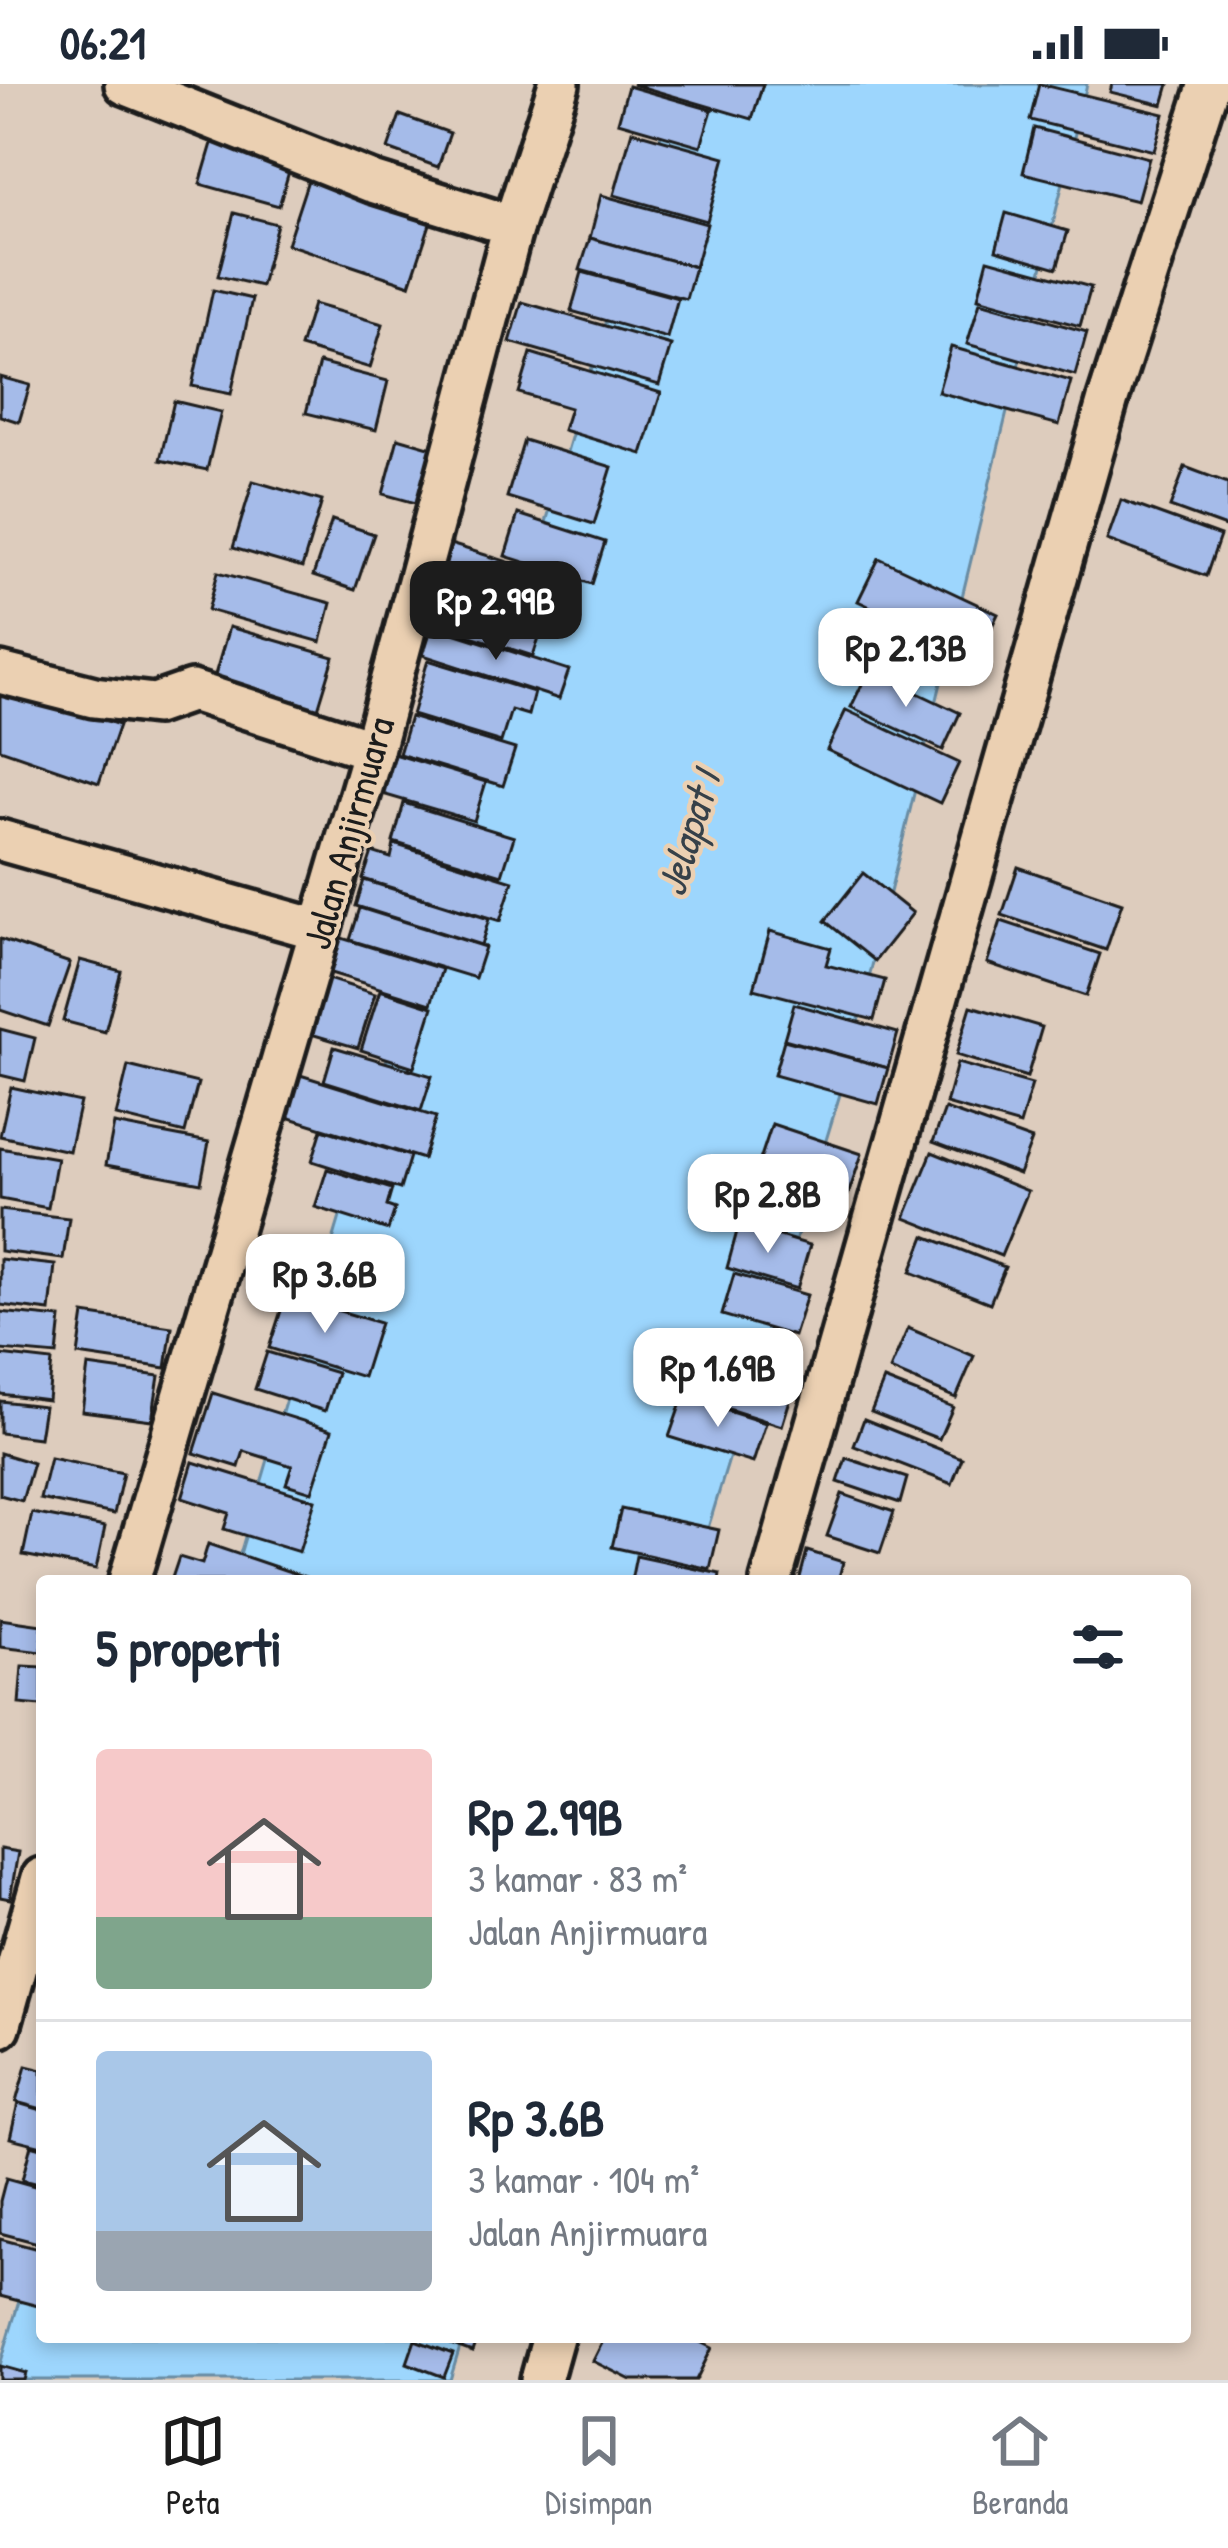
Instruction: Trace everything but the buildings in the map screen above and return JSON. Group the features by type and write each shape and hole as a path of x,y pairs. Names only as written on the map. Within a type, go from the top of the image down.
{"street":[{"path":"125,84 372,182 513,226"},
{"name":"Jalan Anjirmuara","path":"131,1575 373,750 513,226 560,84"},
{"path":"773,1575 1108,399 1209,84"},
{"path":"0,673 94,697 155,704 192,691 373,750"},
{"path":"0,840 320,930"},
{"path":"0,2027 14,1927 36,1889"},
{"path":"541,2380 551,2343"}],"water":[{"name":"Jelapat I","path":"676,84 1087,84 844,1081 694,1575 234,1575"},
{"path":"36,2244 36,2343 461,2343 450,2380 0,2380 0,2365"}]}
